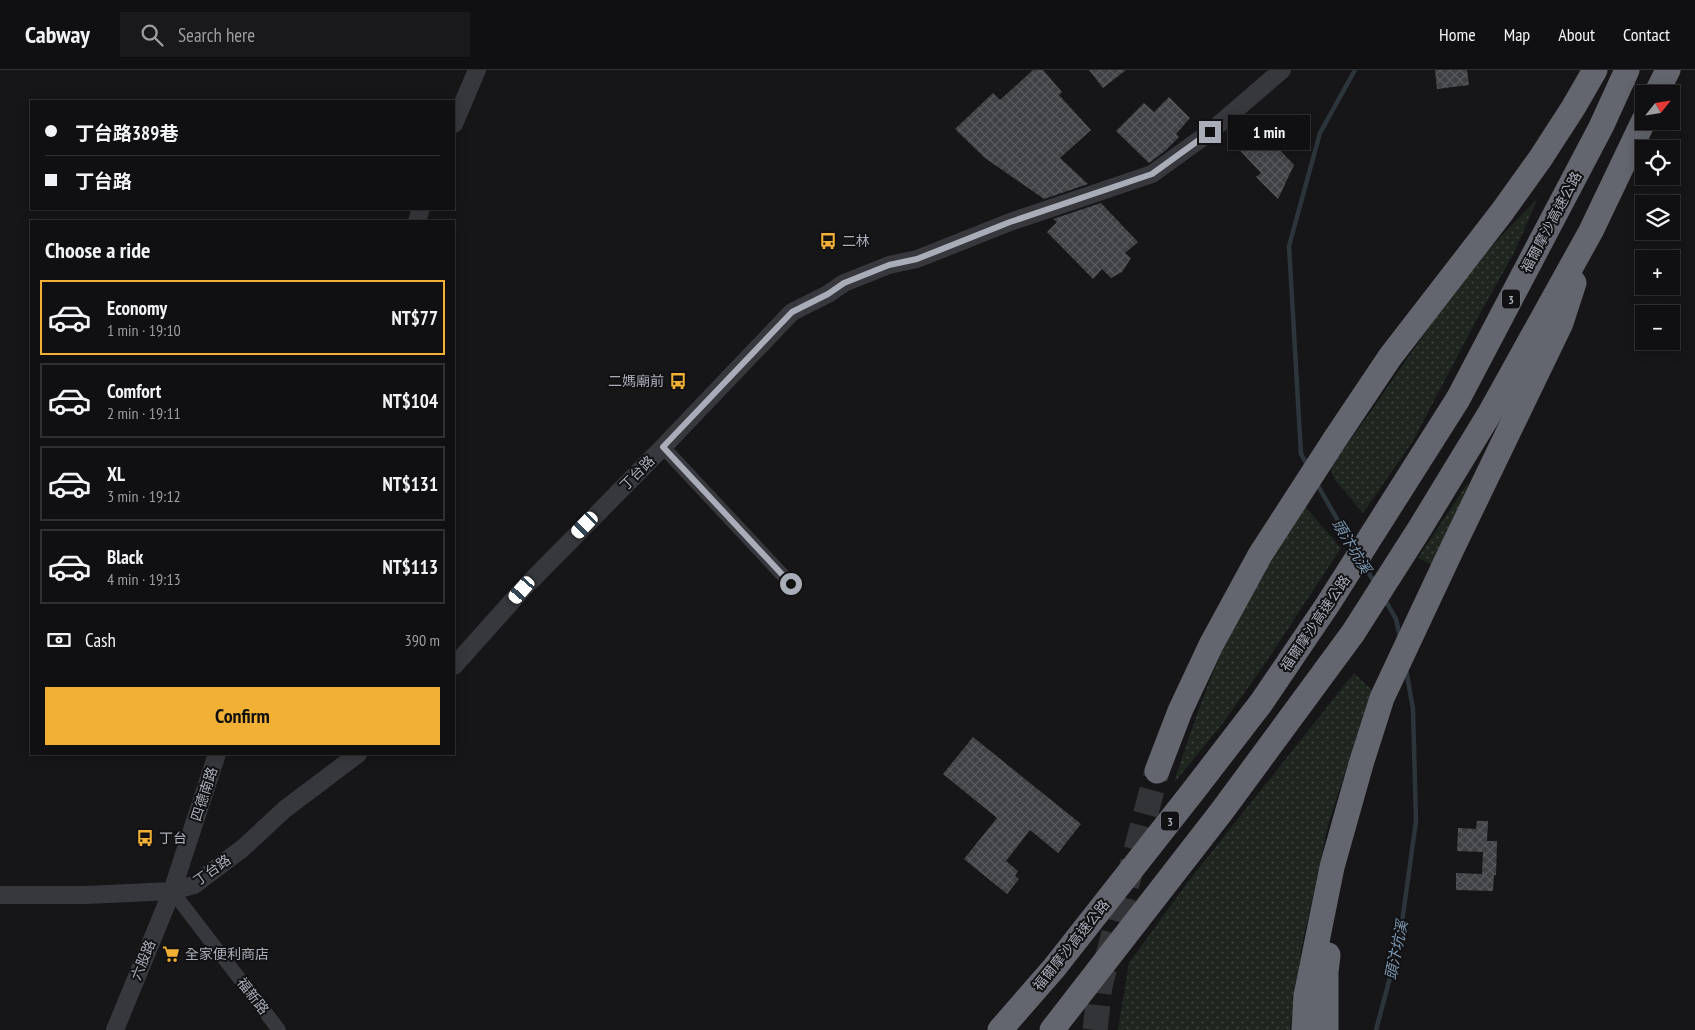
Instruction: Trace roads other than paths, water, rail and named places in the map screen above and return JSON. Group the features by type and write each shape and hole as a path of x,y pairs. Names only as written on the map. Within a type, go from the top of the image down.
{"highway":[{"path":"1157,771 1180,711 1211,645 1260,555 1390,357 1502,212 1540,159 1595,70"},
{"path":"1660,85 1668,70"},
{"name":"福爾摩沙高速公路","path":"1000,1030 1054,968 1261,703 1328,604 1458,400 1601,127 1622,81"},
{"path":"1052,1030 1222,811 1353,633 1490,414 1591,231 1639,130"},
{"path":"1304,1030 1306,996 1332,868 1361,764 1382,698 1561,323 1591,231"},
{"path":"1326,1030 1326,972 1333,900 1332,868"}],"street":[{"path":"455,122 477,70"},
{"name":"丁台路","path":"455,665 522,590 663,447 792,312 828,294 844,283 889,265 917,259 1010,222 1152,174 1210,132 1282,70"},
{"path":"663,447 791,584"},
{"name":"四德南路","path":"172,891 217,755"},
{"name":"丁台路","path":"0,895 86,895 172,891 194,885 243,848 285,809 357,755"},
{"name":"六股路","path":"115,1030 172,891"},
{"name":"福新路","path":"172,891 279,1030"}],"waterway":[{"name":"頭汴坑溪","path":"1308,466 1301,454 1289,246 1320,133 1355,70"},
{"name":"頭汴坑溪","path":"1317,484 1354,549"},
{"name":"頭汴坑溪","path":"1363,564 1375,583"},
{"name":"頭汴坑溪","path":"1384,598 1396,619 1400,637"},
{"name":"頭汴坑溪","path":"1376,1030 1399,944 1416,821 1413,709 1406,669"}],"tunnel":[{"path":"1095,1030 1100,986 1157,771"}],"place":[{"name":"二林","path":"828,241"},
{"name":"二媽廟前","path":"678,381"},
{"name":"丁台","path":"145,838"},
{"name":"全家便利商店","path":"171,954"}]}
